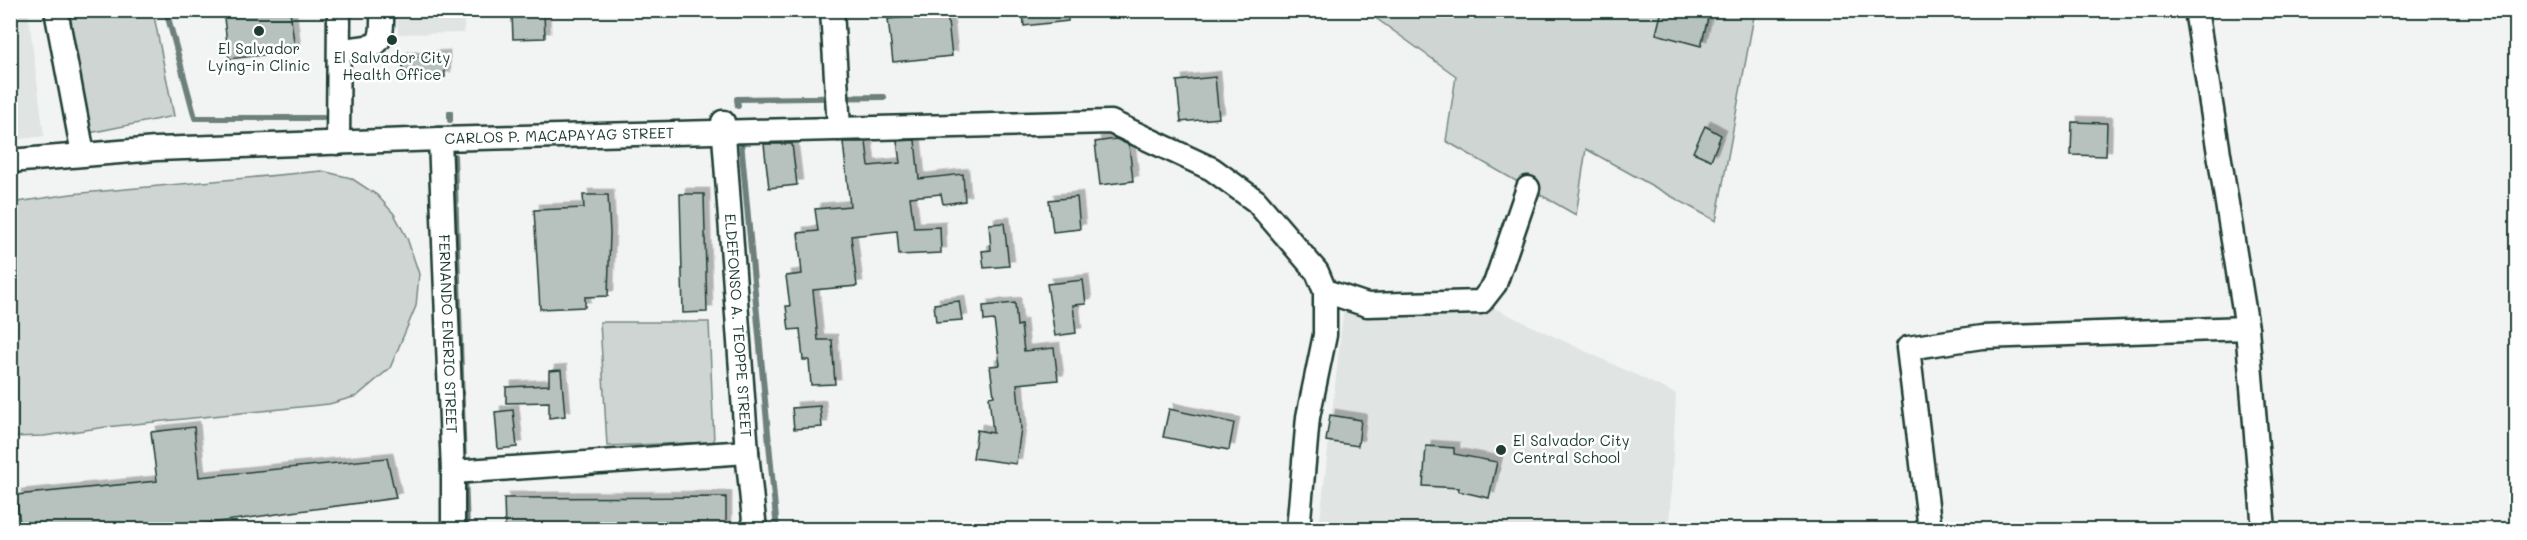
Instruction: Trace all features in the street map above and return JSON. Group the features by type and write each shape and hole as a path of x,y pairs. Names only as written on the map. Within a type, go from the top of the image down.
{"street":[{"path":"56,10 83,154"},
{"path":"338,143 339,10"},
{"path":"340,50 375,45 380,41 382,10"},
{"path":"832,10 839,129"},
{"path":"2196,10 2247,328 2264,530"},
{"name":"CARLOS P. MACAPAYAG STREET","path":"10,161 83,154 723,127 839,129 1111,122 1212,169 1256,201 1317,272 1325,291"},
{"name":"ELDEFONSO A. TEOPPE STREET","path":"723,127 747,452 756,530"},
{"name":"FERNANDO ENERIO STREET","path":"440,139 464,471 453,530"},
{"path":"1298,530 1308,417 1325,334 1325,291 1367,305 1481,302 1495,284 1528,188"},
{"path":"1930,530 1908,348 1982,337 2247,328"},
{"path":"464,471 747,452"}],"shaded area":[{"path":"10,11 28,11 44,136 11,140"},
{"path":"65,11 153,11 174,116 89,133"},
{"path":"397,11 464,11 464,33 398,34"},
{"path":"1366,11 1755,11 1716,221 1586,149 1576,215 1446,141 1456,76"},
{"path":"322,171 351,178 377,195 394,214 407,238 419,274 416,306 390,368 357,396 329,404 106,427 44,436 11,437 11,203 71,194"},
{"name":"El Salvador City Central School","path":"1481,302 1676,394 1669,529 1319,530 1344,305"},
{"path":"600,322 709,322 714,442 607,446"}],"building":[{"name":"El Salvador Lying-in Clinic","path":"223,10 290,10 295,51 229,59"},
{"path":"1023,10 1068,10 1068,21 1024,26"},
{"path":"1662,10 1695,10 1709,14 1701,46 1656,34"},
{"path":"544,13 545,38 513,39 512,14"},
{"path":"947,13 952,56 893,62 888,19"},
{"path":"444,56 445,77 404,79 402,58"},
{"path":"1215,77 1219,118 1181,122 1177,81"},
{"path":"2072,122 2107,123 2106,156 2071,155"},
{"path":"1705,126 1721,135 1711,160 1693,152"},
{"path":"1116,139 1129,145 1133,181 1100,185 1095,142"},
{"path":"915,140 919,179 963,174 965,201 943,204 941,194 910,197 914,228 940,227 941,253 899,255 897,231 851,236 857,286 813,290 818,340 832,340 835,384 811,385 809,360 803,360 800,329 789,330 786,306 790,306 786,276 802,274 798,233 818,231 815,209 850,206 843,142 866,142 869,166 900,163 897,141"},
{"path":"764,144 792,144 797,185 769,188"},
{"path":"680,194 704,194 707,312 683,313"},
{"path":"583,195 608,195 610,233 608,296 585,297 585,307 540,309 534,210 584,208"},
{"path":"1077,197 1080,229 1053,232 1049,200"},
{"path":"1004,223 1009,266 984,268 982,251 991,250 989,224"},
{"path":"1083,280 1086,304 1073,305 1076,333 1055,336 1047,284"},
{"path":"959,301 962,320 936,322 934,304"},
{"path":"1015,303 1017,326 1021,325 1024,351 1054,348 1058,380 1017,384 1021,428 1016,464 973,458 977,430 993,433 989,397 994,396 990,366 1000,365 994,320 984,321 983,306"},
{"path":"561,370 565,416 549,418 549,402 506,403 506,387 549,385 549,371"},
{"path":"820,406 822,427 794,429 792,408"},
{"path":"1169,409 1234,423 1229,450 1163,437"},
{"path":"513,410 517,447 498,449 495,412"},
{"path":"1330,415 1361,420 1358,446 1326,441"},
{"path":"194,427 199,477 387,458 396,498 158,530 21,530 16,495 157,481 151,432"},
{"path":"1426,446 1454,448 1454,454 1497,462 1489,498 1458,491 1459,488 1423,486"},
{"path":"726,497 726,530 505,530 504,498"}],"waterway":[{"path":"166,10 195,118 323,118"},
{"path":"738,106 737,99 884,97"},
{"path":"450,113 450,120"},
{"path":"741,141 777,530"},
{"path":"454,156 464,466"},
{"path":"465,476 467,530"}],"place":[{"name":"El Salvador Lying-in Clinic","path":"259,31"},
{"name":"El Salvador City Health Office","path":"392,40"},
{"name":"El Salvador City Central School","path":"1501,450"}]}
